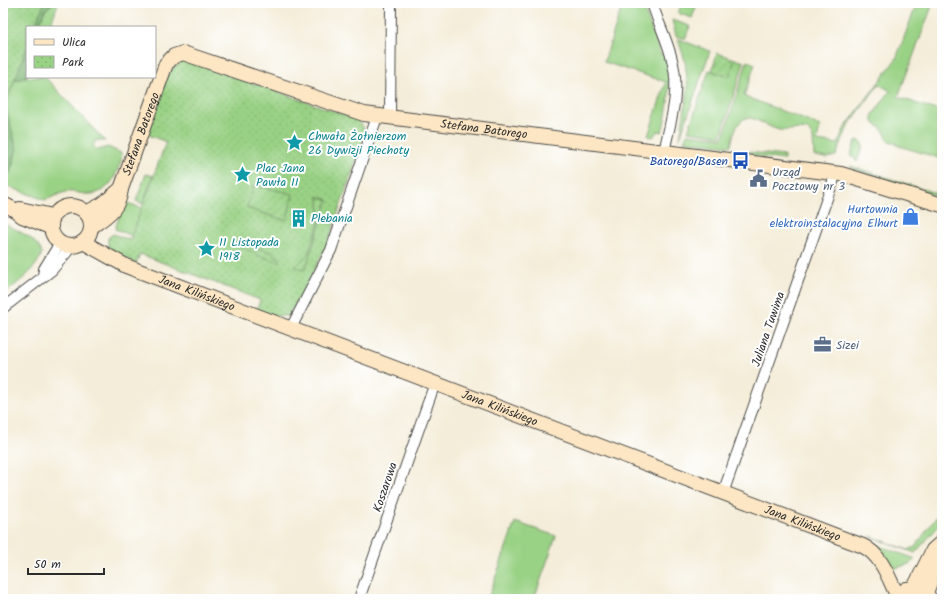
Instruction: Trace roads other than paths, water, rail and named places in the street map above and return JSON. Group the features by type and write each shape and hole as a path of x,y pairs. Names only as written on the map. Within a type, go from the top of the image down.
{"street":[{"path":"291,328 331,250 384,117 390,3"},
{"path":"652,3 672,58 676,82 674,102 664,152"},
{"name":"Stefana Batorego","path":"91,227 114,210 120,199 121,189 166,64 169,59 178,54 190,54 347,109 384,117 836,173 942,205"},
{"name":"Juliana Tuwima","path":"723,493 836,173"},
{"name":"Stefana Batorego","path":"86,213 103,204 121,189"},
{"path":"3,308 52,270 72,244 87,238 91,227 86,213 78,207 66,206 61,208 52,221 54,237 72,244"},
{"path":"9,207 26,209 52,221"},
{"name":"Jana Kilińskiego","path":"72,244 126,266 868,548 880,560 893,596"},
{"name":"Koszarowa","path":"358,599 436,384"},
{"path":"923,593 933,550 942,542"},
{"path":"923,593 942,550"},
{"path":"893,596 908,588 923,593"}],"place":[{"name":"Chwała Żołnierzom 26 Dywizji Piechoty","path":"295,143"},
{"name":"Batorego/Basen","path":"741,161"},
{"name":"Plac Jana Pawła II","path":"243,175"},
{"name":"Urząd Pocztowy nr 3","path":"759,179"},
{"name":"Hurtownia elektroinstalacyjna Elhurt","path":"911,216"},
{"name":"Plebania","path":"298,218"},
{"name":"11 Listopada 1918","path":"206,249"},
{"name":"Sizei","path":"823,345"}]}
